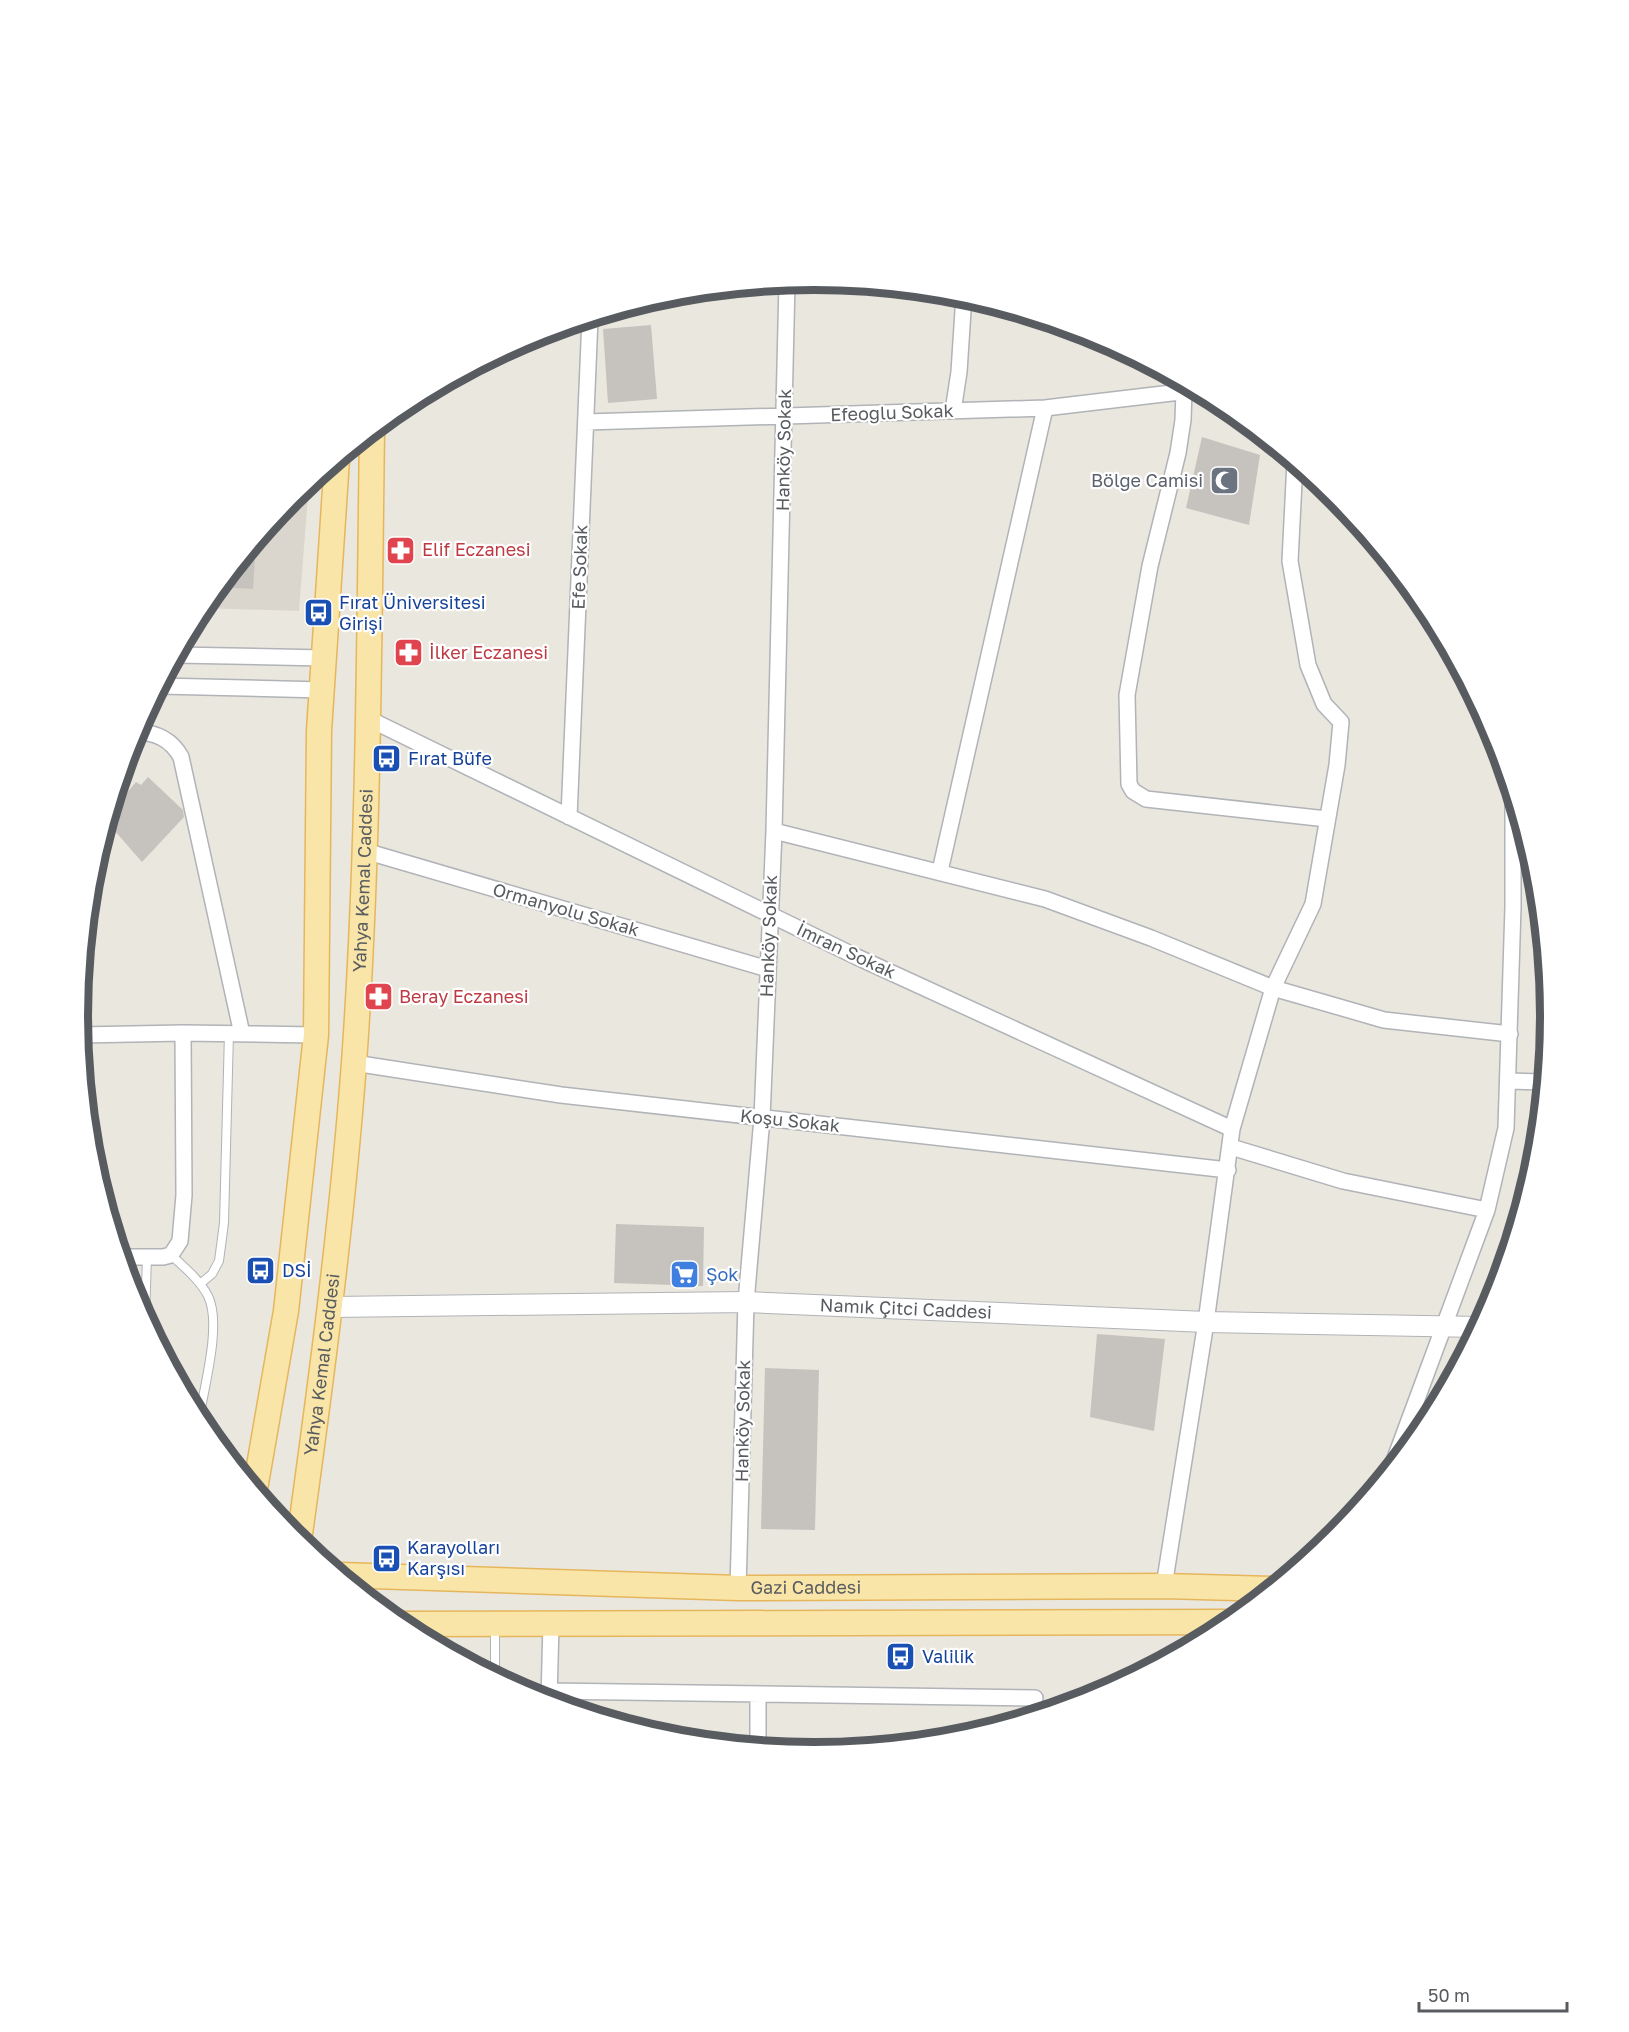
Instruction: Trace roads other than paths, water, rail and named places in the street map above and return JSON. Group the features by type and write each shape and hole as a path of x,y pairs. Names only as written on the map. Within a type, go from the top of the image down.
{"main road":[{"name":"Yahya Kemal Caddesi","path":"301,1529 332,1307 354,1063 365,851 372,441"},
{"path":"257,1480 286,1311 316,1035 320,732 337,469"},
{"name":"Gazi Caddesi","path":"352,1575 738,1588 1164,1586 1260,1589"},
{"name":"Gazi Caddesi","path":"418,1624 1215,1622"}],"street":[{"name":"Hanköy Sokak","path":"738,1588 746,1302 762,1118 774,831 787,291"},
{"path":"953,411 961,352 963,306"},
{"name":"Efe Sokak","path":"569,817 590,326"},
{"name":"Efeoğlu Sokak","path":"586,422 1045,408 1184,391"},
{"path":"1189,394 1178,453 1150,566 1127,695 1129,784 1133,791 1146,799 1328,819"},
{"path":"940,871 1045,408"},
{"path":"1164,1586 1206,1322 1232,1129 1273,988 1313,904 1328,819 1341,722 1324,705 1306,653 1290,561 1295,471"},
{"path":"185,655 324,658"},
{"path":"168,686 323,690"},
{"name":"İmran Sokak","path":"367,718 856,957 1232,1129"},
{"path":"146,733 159,735 172,744 182,757 236,1034"},
{"path":"1402,1441 1487,1210 1506,1128 1509,1081 1513,817"},
{"path":"774,831 1045,899 1151,938 1273,988 1384,1020 1510,1034"},
{"name":"Ormanyolu Sokak","path":"365,851 768,969"},
{"path":"89,1035 183,1033 316,1035"},
{"path":"130,1257 171,1255 177,1248 182,1233 183,1033"},
{"name":"Koşu Sokak","path":"354,1063 561,1095 1228,1170"},
{"path":"1509,1081 1537,1082"},
{"path":"1231,1147 1343,1181 1487,1210"},
{"name":"Namık Çitci Caddesi","path":"332,1307 746,1302 1206,1322 1471,1327"},
{"path":"1411,1420 1416,1422"},
{"path":"549,1691 550,1624"},
{"path":"561,1696 758,1694 1035,1698"},
{"path":"758,1694 758,1739"}],"lane":[{"path":"200,1284 212,1274 219,1260 224,1223 236,1034"},
{"path":"171,1255 200,1284 212,1305 215,1317 201,1404"},
{"path":"146,1298 147,1257"},
{"path":"495,1625 495,1668"}],"place":[{"name":"Bölge Camisi","path":"1224,481"},
{"name":"Elif Eczanesi","path":"401,550"},
{"name":"Fırat Üniversitesi Girişi","path":"318,613"},
{"name":"İlker Eczanesi","path":"408,653"},
{"name":"Fırat Büfe","path":"387,759"},
{"name":"Beray Eczanesi","path":"378,997"},
{"name":"DSİ","path":"261,1271"},
{"name":"Şok","path":"685,1275"},
{"name":"Karayolları Karşısı","path":"386,1558"},
{"name":"Valilik","path":"901,1657"}]}
